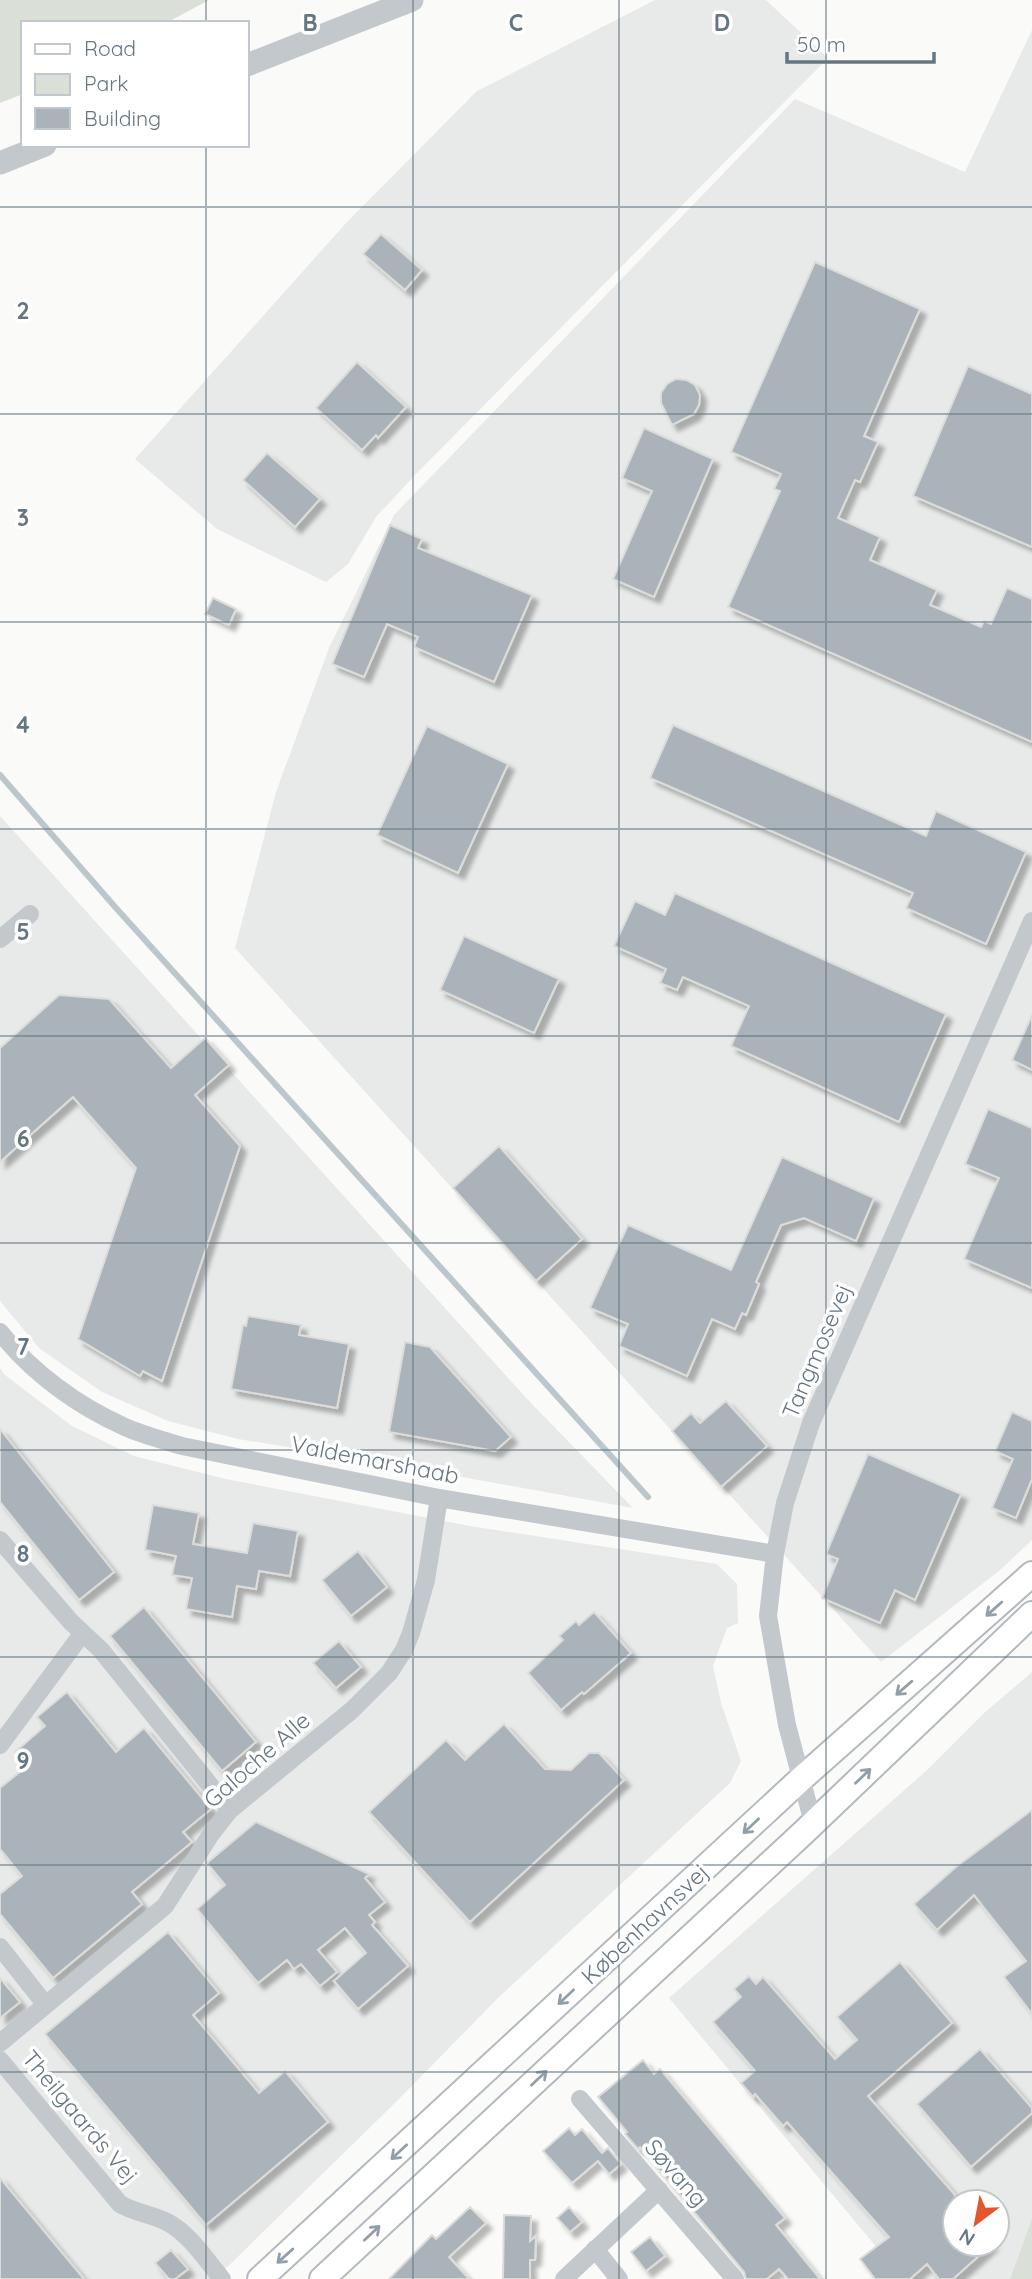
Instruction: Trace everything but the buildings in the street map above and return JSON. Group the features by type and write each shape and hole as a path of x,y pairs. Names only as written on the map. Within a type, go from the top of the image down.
{"main road":[{"name":"Københavnsvej","path":"260,2279 801,1779 1032,1574"},
{"name":"Københavnsvej","path":"322,2279 813,1823 1032,1614"}],"street":[{"path":"248,65 412,0"},
{"path":"0,163 40,147"},
{"path":"0,939 30,914"},
{"name":"Tangmosevej","path":"813,1823 787,1725 768,1616 775,1555 788,1490 811,1423 1032,921"},
{"name":"Valdemarshaab","path":"0,1332 46,1379 85,1405 125,1427 183,1446 439,1498 775,1555"},
{"name":"Galoche Alle","path":"0,2043 165,1906 211,1834 230,1810 352,1710 389,1673 411,1633 421,1596 439,1498"},
{"path":"0,1540 82,1634 101,1650 230,1810"},
{"path":"0,1745 82,1634"},
{"path":"0,1947 45,2004"},
{"name":"Theilgaards Vej","path":"0,2060 120,2204 164,2221 184,2234 222,2279"},
{"name":"Søvang","path":"580,2099 735,2279"},
{"path":"564,2279 659,2190"},
{"path":"595,2249 619,2279"}],"shaded area":[{"path":"655,0 766,0 828,58 417,473 376,517 348,564 326,582 217,529 135,459 347,222 477,91"},
{"path":"1032,30 1032,1540 999,1571 881,1662 235,948 276,792 329,648 394,515 795,99 965,172"},
{"path":"0,816 530,1402 633,1508 238,1439 168,1421 102,1392 39,1348 0,1301"},
{"path":"0,1368 5,1375 72,1426 134,1456 226,1479 470,1526 717,1564 737,1584 738,1623 727,1628 713,1666 721,1703 741,1761 730,1783 499,1997 215,2279 0,2279"},
{"path":"1032,1672 1032,2218 1010,2279 903,2279 669,1998 926,1771 983,1714"}],"green space":[{"path":"0,0 209,0 170,21 21,21 21,95 0,103"},
{"path":"1032,2218 1032,2279 1010,2279"}],"waterway":[{"path":"0,775 116,908 648,1497"}]}
